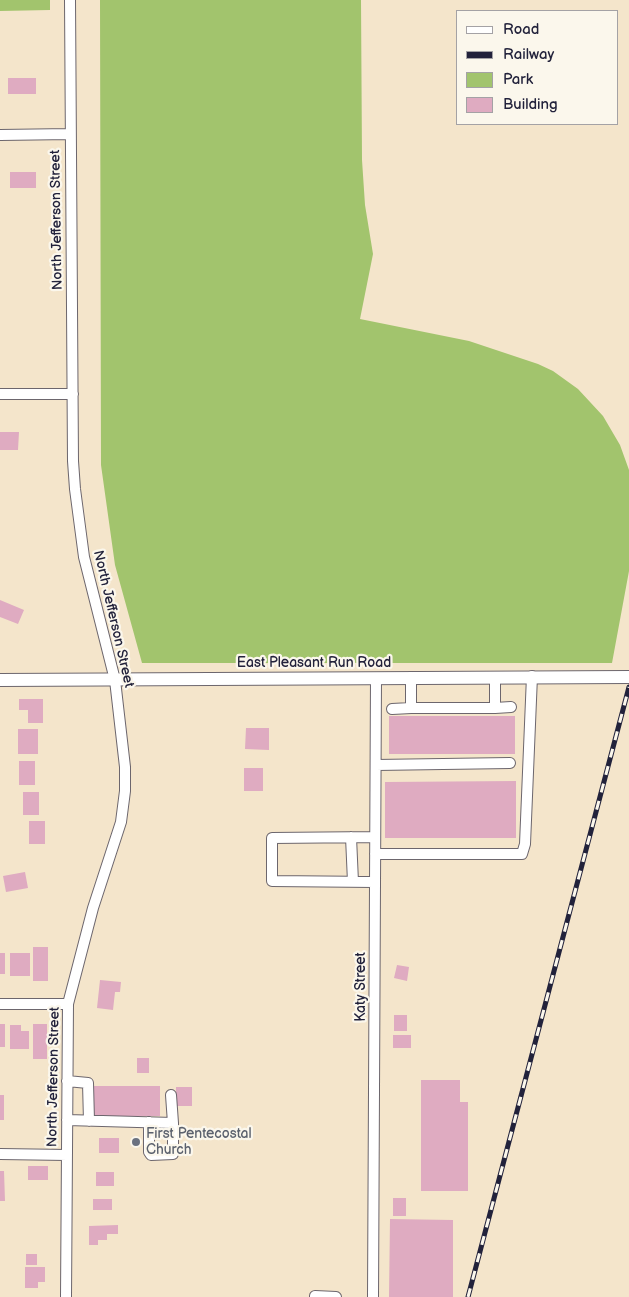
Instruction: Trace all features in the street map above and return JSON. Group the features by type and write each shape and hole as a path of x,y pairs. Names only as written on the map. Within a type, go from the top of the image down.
{"main road":[{"name":"East Pleasant Run Road","path":"0,680 629,677"}],"street":[{"name":"North Jefferson Street","path":"66,1297 68,1004 93,908 121,822 125,791 125,767 114,680 84,557 72,461 70,0"},
{"path":"0,135 70,134"},
{"path":"0,394 73,394"},
{"path":"375,854 522,854 525,844 532,676"},
{"path":"411,677 411,708"},
{"path":"495,677 495,708"},
{"name":"Katy Street","path":"373,1297 376,678"},
{"path":"392,709 511,708"},
{"path":"376,765 510,763"},
{"path":"352,837 353,882"},
{"path":"375,837 272,838 272,882 375,882"},
{"path":"0,1004 68,1004"},
{"path":"67,1081 88,1083 88,1120"},
{"path":"149,1122 149,1152 152,1155 173,1154 171,1096"},
{"path":"67,1120 173,1123"},
{"path":"0,1154 67,1155"},
{"path":"315,1296 336,1297"}],"green space":[{"path":"0,0 50,0 50,10 0,11"},
{"path":"100,0 361,0 362,160 365,205 373,254 360,319 469,341 538,364 553,371 578,389 603,416 620,445 629,470 629,571 612,663 142,663 115,565 101,465"}],"building":[{"path":"8,78 36,78 36,94 8,94"},
{"path":"10,172 36,172 36,188 10,188"},
{"path":"0,432 19,432 18,450 0,450"},
{"path":"0,600 24,610 18,624 0,617"},
{"path":"19,699 43,699 43,723 28,723 28,710 19,710"},
{"path":"389,716 515,716 515,754 389,754"},
{"path":"246,728 269,728 269,750 245,749"},
{"path":"18,729 38,729 38,754 18,754"},
{"path":"19,761 35,761 35,785 19,785"},
{"path":"244,768 263,768 263,791 244,791"},
{"path":"516,781 516,838 385,838 385,782"},
{"path":"23,792 39,792 39,815 23,815"},
{"path":"29,821 45,821 45,844 29,844"},
{"path":"25,872 28,888 6,892 3,876"},
{"path":"33,947 48,947 48,981 33,981"},
{"path":"0,953 5,953 5,974 0,974"},
{"path":"10,953 30,953 30,976 10,976"},
{"path":"397,965 409,967 407,981 394,978"},
{"path":"100,980 121,982 120,992 115,992 113,1010 97,1008"},
{"path":"394,1015 407,1015 407,1031 394,1031"},
{"path":"0,1024 5,1024 5,1047 0,1047"},
{"path":"33,1024 47,1024 47,1059 33,1059"},
{"path":"10,1025 21,1025 21,1031 29,1031 29,1049 10,1049"},
{"path":"393,1035 411,1035 411,1048 393,1048"},
{"path":"137,1058 149,1058 149,1073 137,1073"},
{"path":"421,1080 460,1080 460,1102 468,1102 468,1191 421,1191"},
{"path":"93,1086 160,1086 160,1116 93,1116"},
{"path":"176,1087 192,1087 192,1106 176,1106"},
{"path":"0,1095 4,1095 4,1120 0,1120"},
{"path":"99,1138 119,1138 119,1153 99,1153"},
{"path":"28,1166 48,1166 48,1180 28,1180"},
{"path":"0,1171 4,1171 5,1201 0,1201"},
{"path":"96,1172 114,1172 114,1186 96,1186"},
{"path":"393,1198 406,1198 406,1216 393,1216"},
{"path":"93,1199 112,1199 112,1210 93,1210"},
{"path":"390,1219 453,1220 453,1297 389,1297"},
{"path":"118,1225 118,1234 107,1234 107,1240 98,1240 98,1245 89,1245 89,1226"},
{"path":"26,1254 37,1254 37,1265 26,1265"},
{"path":"25,1267 45,1267 45,1282 38,1282 38,1288 25,1288"}],"railway":[{"path":"468,1297 629,687"}],"place":[{"name":"First Pentecostal Church","path":"136,1142"}]}
